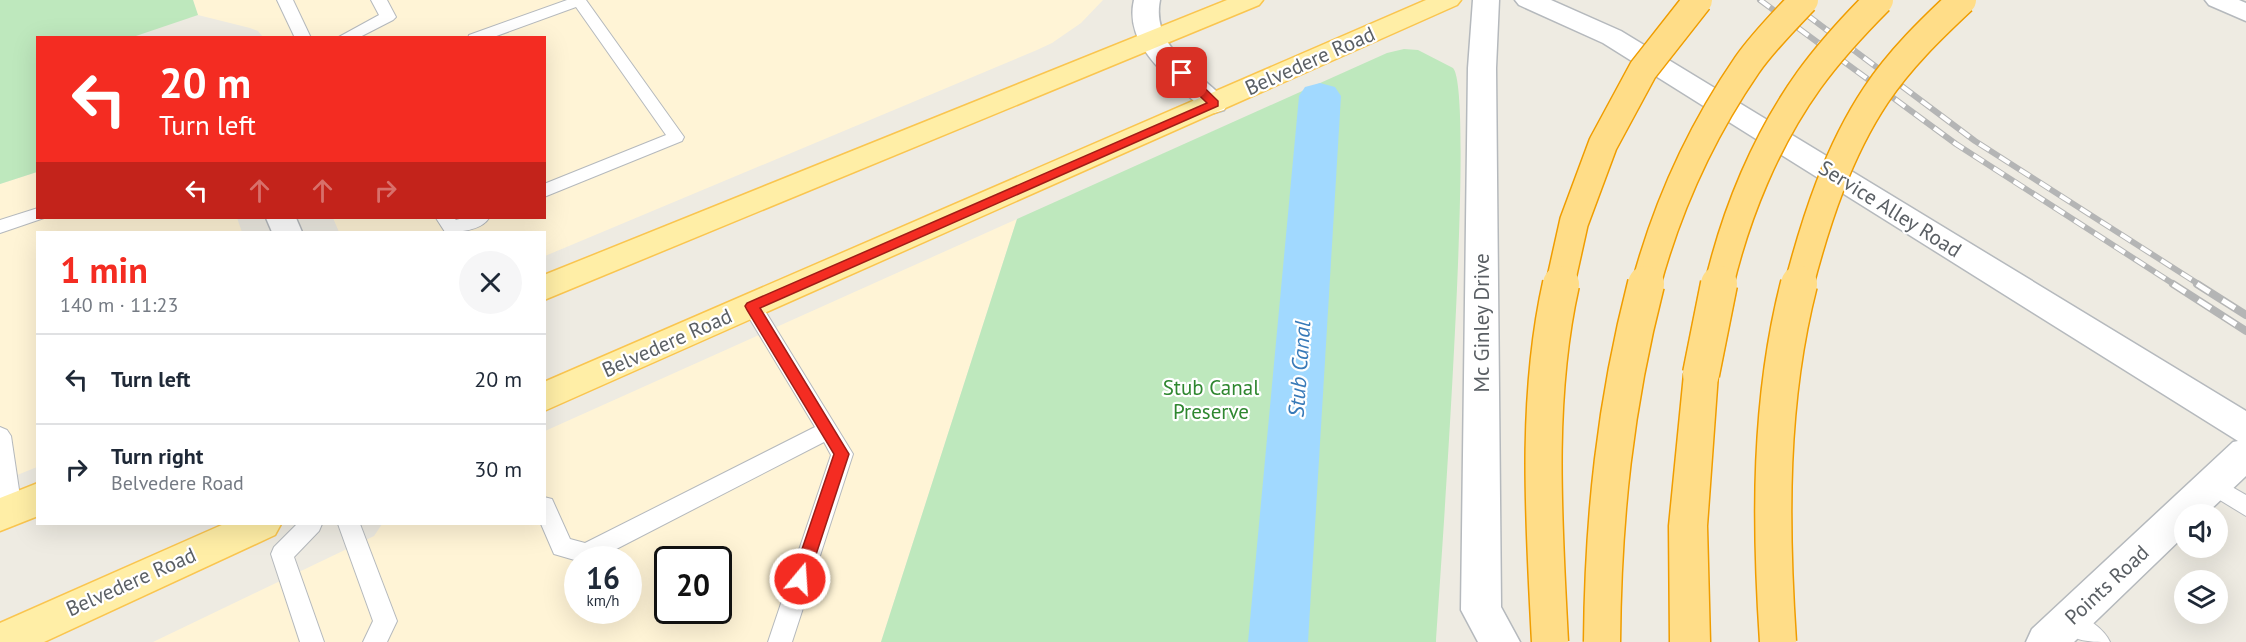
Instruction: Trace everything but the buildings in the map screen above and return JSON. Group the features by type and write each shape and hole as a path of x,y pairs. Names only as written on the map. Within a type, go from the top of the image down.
{"highway":[{"path":"1550,642 1544,532 1546,411 1554,313 1568,239 1588,173 1616,114 1643,67 1674,26 1698,0"},
{"path":"1602,642 1609,496 1620,396 1658,242 1684,176 1715,116 1747,65 1804,0"},
{"path":"1690,642 1688,526 1693,444 1710,315 1725,255 1740,208 1761,160 1785,117 1828,55 1879,0"},
{"path":"1778,642 1772,568 1771,464 1779,370 1793,300 1809,242 1838,165 1867,109 1900,64 1962,0"}],"main road":[{"path":"546,287 1250,0"},
{"name":"Belvedere Road","path":"546,396 1448,0"},
{"name":"Belvedere Road","path":"1,642 260,525"}],"street":[{"path":"1147,0 1144,22 1152,40 1214,104"},
{"name":"Mc Ginley Drive","path":"1486,0 1482,68 1481,610 1500,642"},
{"name":"Service Alley Road","path":"1528,0 1575,19 1612,38 2246,429"},
{"path":"2218,0 2246,13"},
{"name":"Points Road","path":"2071,635 2246,453"}],"lane":[{"path":"285,0 302,36"},
{"path":"348,36 388,17 379,0"},
{"path":"481,36 579,1 676,137 546,190"},
{"path":"0,227 36,215"},
{"path":"446,219 452,229 477,219"},
{"path":"752,306 842,454 780,642"},
{"path":"546,511 562,547 586,553 827,431"},
{"path":"0,436 16,508"},
{"path":"2213,485 2246,507"},
{"path":"310,525 282,554 312,642"},
{"path":"349,525 385,621 375,642"}],"shaded area":[{"path":"193,0 1103,0 1081,23 1052,43 1037,50 546,256 546,231 339,231 333,219 546,219 546,36 262,36 258,31 250,28 198,15"},
{"path":"36,172 36,219 237,219 242,231 36,231 36,467 0,482 0,184"},
{"path":"1017,219 881,642 153,642 374,536 381,525 546,525 546,431"}],"green space":[{"path":"0,0 193,0 198,15 136,36 36,36 36,172 0,184"},
{"name":"Stub Canal Preserve","path":"1404,49 1418,50 1453,68 1459,97 1461,158 1455,339 1436,642 881,642 1017,219 1387,53"}],"waterway":[{"name":"Stub Canal","path":"1278,642 1320,96"}],"railway":[{"path":"1760,0 1956,144 2175,285"},
{"path":"1787,0 1975,141 2200,285"},
{"path":"2173,284 2246,331"},
{"path":"2197,284 2246,315"}],"route":[{"path":"800,579 842,454 752,306 1214,104 1182,73"}]}
